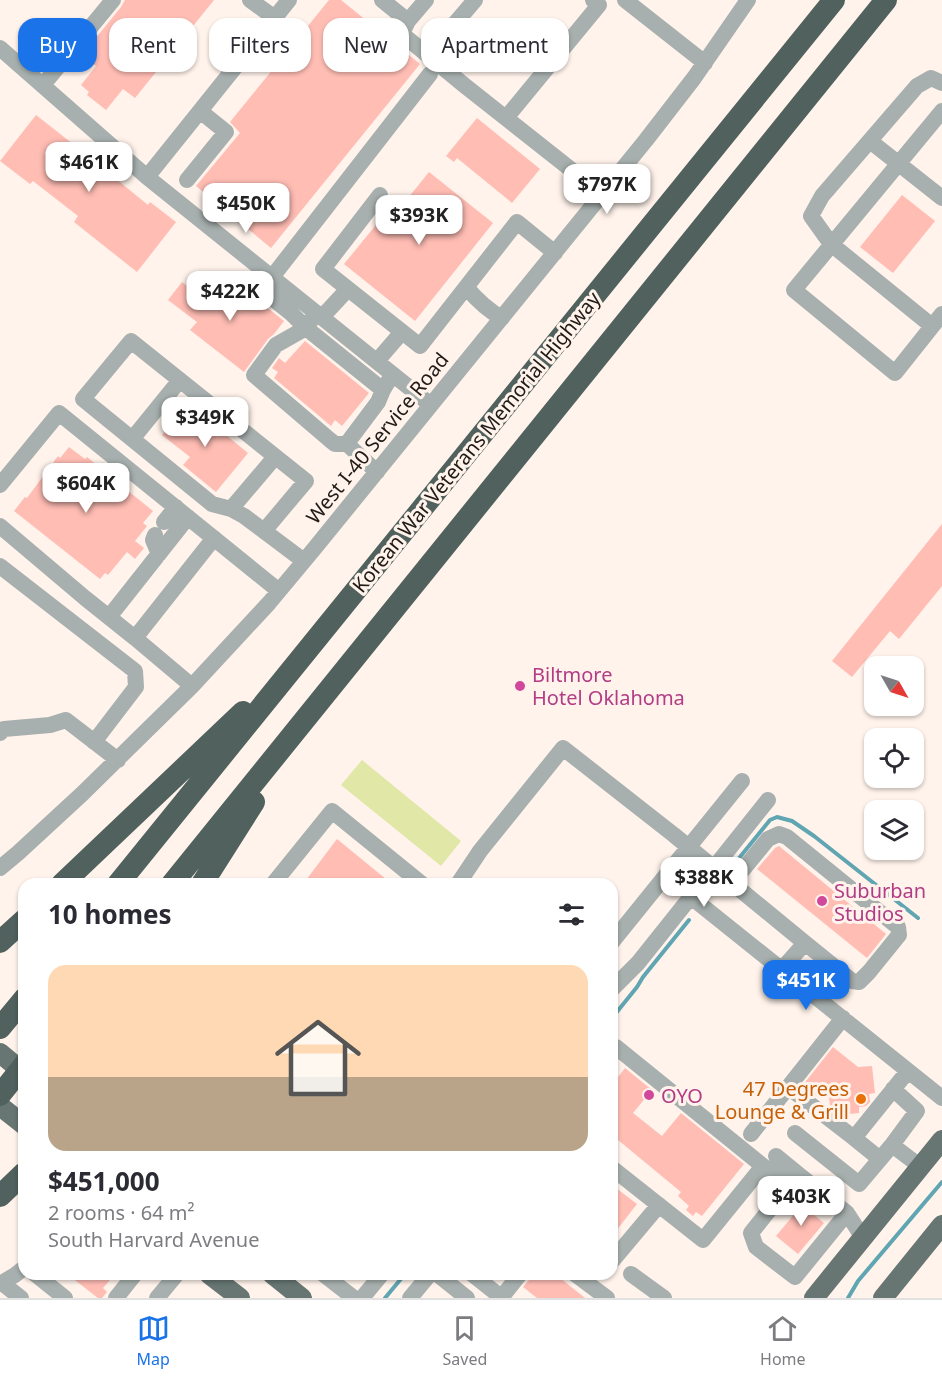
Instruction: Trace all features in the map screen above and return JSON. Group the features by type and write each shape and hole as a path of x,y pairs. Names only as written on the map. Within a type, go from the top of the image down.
{"highway":[{"name":"Korean War Veterans Memorial Highway","path":"123,878 834,0"},
{"name":"Korean War Veterans Memorial Highway","path":"177,878 886,0"},
{"path":"68,878 207,744 300,661"},
{"path":"206,878 318,703"},
{"path":"0,942 18,926"},
{"path":"0,1095 18,1072"},
{"path":"0,1196 18,1179"}],"main road":[{"path":"0,1053 18,1068"},
{"path":"0,1106 18,1120"},
{"path":"814,1298 942,1140"},
{"path":"883,1298 941,1227"},
{"path":"216,1280 236,1297"},
{"path":"280,1280 302,1298"}],"street":[{"path":"43,85 113,0"},
{"path":"250,0 275,18 289,0"},
{"path":"382,0 404,18"},
{"path":"409,20 426,0"},
{"path":"460,18 475,0"},
{"path":"506,118 599,5 593,0"},
{"path":"625,0 705,63"},
{"name":"West I-40 Service Road","path":"0,868 118,760 192,686 279,591 431,405 496,315 555,253 646,140 705,63 748,0"},
{"path":"409,40 421,49"},
{"path":"0,48 147,177 431,405"},
{"path":"147,177 231,72"},
{"path":"449,72 602,194"},
{"path":"383,390 262,290 430,74"},
{"path":"942,83 931,78 917,86 822,196 811,216 831,244 937,320 895,373 794,290 831,244 898,162 942,111"},
{"path":"187,180 226,132 200,111"},
{"path":"870,141 942,198"},
{"path":"380,195 323,269 420,346 517,222 555,253"},
{"path":"466,287 477,301 496,315"},
{"path":"348,289 306,328 276,345 254,375 335,444 348,444 377,472"},
{"path":"377,362 402,332"},
{"path":"264,531 306,481 130,341 83,399 212,504 231,509 244,516 264,531 304,561"},
{"path":"348,444 378,402 393,374"},
{"path":"133,438 180,380"},
{"path":"0,485 59,412 279,591"},
{"path":"231,509 275,457"},
{"path":"159,554 153,540 159,528 182,512"},
{"path":"109,617 159,554 182,512"},
{"path":"0,526 192,686"},
{"path":"135,638 214,538"},
{"path":"0,566 135,671 136,687 94,742"},
{"path":"0,733 4,729 50,725 66,720 118,760"},
{"path":"468,878 480,851 563,748 714,868"},
{"path":"618,935 742,781"},
{"path":"618,983 638,963 768,800"},
{"path":"278,878 332,811 415,878"},
{"path":"779,834 787,837 898,927 898,935 859,982 852,981 805,943 738,888 737,880 741,872 768,839 779,834"},
{"path":"691,897 942,1098"},
{"path":"782,969 805,943"},
{"path":"751,1134 843,1018"},
{"path":"618,1048 794,1180 847,1213 863,1238"},
{"path":"855,1138 908,1071"},
{"path":"788,1087 880,1159"},
{"path":"795,1133 859,1184 917,1111 893,1089"},
{"path":"892,1145 921,1167"},
{"path":"618,1173 703,1240 770,1161"},
{"path":"794,1180 751,1233 756,1247 795,1277 847,1213"},
{"path":"618,1255 658,1205"},
{"path":"8,1291 18,1273"},
{"path":"631,1274 664,1298"},
{"path":"42,1280 65,1298"},
{"path":"116,1298 130,1280"},
{"path":"157,1298 172,1280"},
{"path":"337,1280 354,1298"},
{"path":"362,1298 375,1280"},
{"path":"410,1298 425,1280"},
{"path":"444,1280 467,1298"},
{"path":"479,1280 501,1298 515,1280"},
{"path":"583,1280 607,1298"}],"green space":[{"path":"362,760 461,841 441,866 341,785"}],"building":[{"path":"125,0 214,0 197,21 197,18 112,18"},
{"path":"329,0 341,0 363,18 323,18 323,72 409,72 409,55 420,64 271,248 196,186 240,133 230,122 271,72 311,72 311,22"},
{"path":"109,22 109,72 156,72 135,98 123,89 106,110 87,95 89,92 81,85 91,72 97,72 97,37"},
{"path":"36,115 79,147 148,205 150,202 176,222 137,272 74,222 78,216 33,181 30,184 0,161"},
{"path":"477,118 540,169 512,203 457,158 454,162 446,156"},
{"path":"429,172 493,223 415,321 344,264 398,198 404,203"},
{"path":"902,195 935,221 893,273 860,247"},
{"path":"242,278 253,286 252,293 255,298 284,321 244,372 190,330 197,322 168,300 182,282 217,310"},
{"path":"305,341 369,393 342,426 335,420 331,426 274,378 278,372 272,368 279,358 285,363"},
{"path":"188,404 248,453 216,492 183,465 190,457 162,435"},
{"path":"69,447 85,459 87,457 107,473 105,475 126,493 127,490 153,511 143,523 147,526 135,541 144,548 135,559 127,552 108,575 105,573 100,579 14,511 25,497 27,498 58,456 60,458"},
{"path":"942,524 942,586 899,639 890,631 869,656 864,656 864,662 852,677 832,661"},
{"path":"337,839 385,878 333,878 308,878"},
{"name":"Suburban Studios","path":"779,846 886,934 867,958 757,869"},
{"path":"833,1047 858,1067 872,1066 875,1093 869,1094 870,1102 866,1106 859,1107 859,1113 841,1115 830,1106 828,1086 818,1097 803,1085"},
{"path":"625,1068 652,1090 633,1113 662,1136 681,1113 744,1164 702,1216 696,1212 693,1216 686,1210 689,1206 678,1196 681,1192 618,1140 618,1077"},
{"path":"618,1190 637,1204 618,1228"},
{"path":"807,1199 818,1208 813,1214 824,1223 798,1254 776,1236"},
{"path":"75,1280 110,1280 103,1288 107,1292 102,1298 98,1298"},
{"path":"529,1280 562,1280 585,1298 537,1298 523,1287"}],"waterway":[{"path":"714,889 770,820 777,817 792,821 814,836 918,918"},
{"path":"618,1011 689,920"},
{"path":"848,1298 858,1281 942,1182"},
{"path":"385,1298 400,1280"}],"place":[{"name":"Biltmore Hotel Oklahoma","path":"520,686"},
{"name":"Suburban Studios","path":"822,901"},
{"name":"OYO","path":"649,1095"},
{"name":"47 Degrees Lounge & Grill","path":"861,1099"}]}
